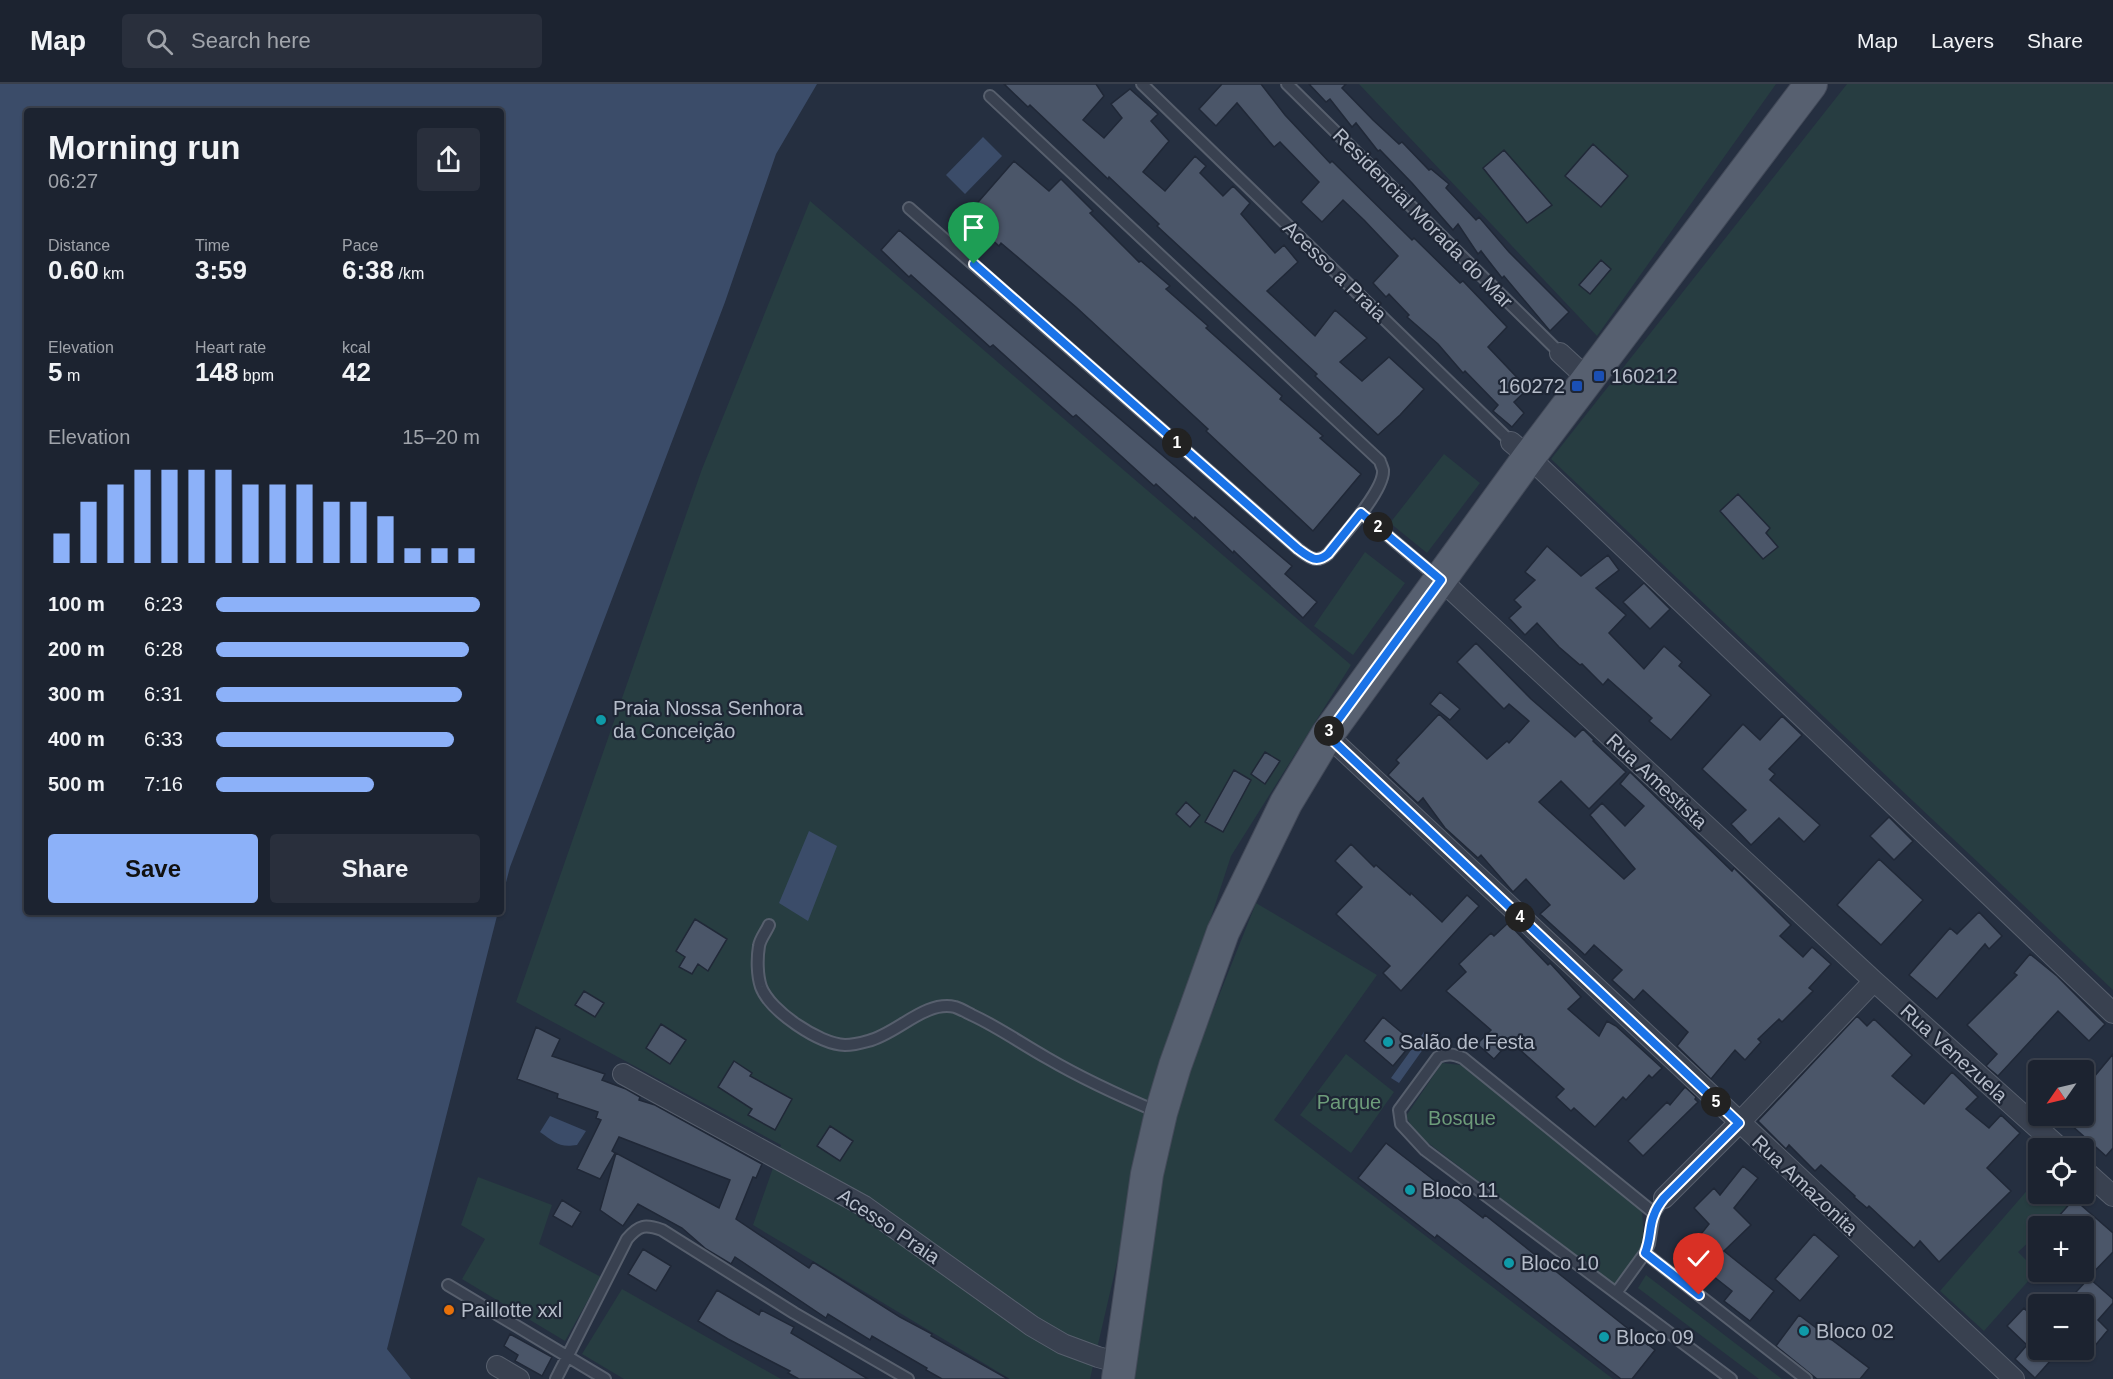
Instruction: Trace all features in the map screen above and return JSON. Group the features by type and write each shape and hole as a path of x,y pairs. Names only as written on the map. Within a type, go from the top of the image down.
{"main road":[{"path":"1119,1371 1147,1174 1161,1113 1175,1066 1223,932 1286,803 1327,735 1441,580 1520,449 1587,378 1811,84"}],"street":[{"path":"1560,353 1587,378"},
{"path":"1520,449 2113,1013"},
{"name":"Rua Amestista","path":"1441,580 1874,981"},
{"path":"1327,735 1739,1123 1659,1205"},
{"name":"Rua Amazonita","path":"1874,981 1739,1123 2014,1379"},
{"name":"Rua Venezuela","path":"1874,981 2049,1138"},
{"name":"Acesso Praia","path":"623,1074 864,1206 1032,1326 1063,1344 1098,1358 1119,1371"},
{"path":"2094,1179 2113,1196"},
{"path":"497,1366 519,1379"}],"lane":[{"name":"Acesso a Praia","path":"1142,84 1520,449"},
{"name":"Residencial Morada do Mar","path":"1287,84 1560,353"},
{"path":"909,208 1309,557 1316,560 1328,554 1361,513 1382,477 1383,470 1380,461 990,96"},
{"path":"1361,513 1441,580"},
{"path":"769,925 759,944 762,988 775,1006 798,1026 825,1041 845,1045 869,1041 897,1029 937,1006 955,1007 989,1023 1103,1089 1161,1113"},
{"path":"1616,1293 1645,1253 1659,1205 1463,1059 1446,1053 1438,1057 1431,1063 1399,1110 1401,1124 1425,1150 1616,1293 1731,1379"},
{"path":"556,1379 627,1239 634,1230 649,1226 662,1230 794,1313 908,1379"},
{"path":"1645,1253 1806,1379"},
{"path":"448,1285 605,1379"}],"green space":[{"path":"1359,84 1776,84 1597,336"},
{"path":"1847,84 2113,84 2113,990 1551,459"},
{"path":"810,201 1351,665 1231,856 1162,1068 1090,1379 1010,1379 753,1225 781,1145 516,1002 702,469"},
{"path":"1444,454 1480,483 1427,553 1390,523"},
{"path":"1365,552 1405,583 1353,655 1314,626"},
{"path":"1256,903 1377,975 1274,1120 1613,1379 1131,1379 1154,1143 1208,1023"},
{"name":"Parque","path":"1346,1054 1394,1092 1351,1153 1300,1115"},
{"name":"Bosque","path":"1442,1063 1461,1065 1642,1210 1644,1243 1615,1285 1415,1133 1406,1116"},
{"path":"478,1177 552,1205 539,1244 601,1277 565,1341 462,1279 485,1239 461,1225"},
{"path":"2028,1190 2028,1204 2070,1204 2059,1216 2028,1216 2028,1243 2018,1252 2028,1262 2028,1281 1984,1331 1940,1291"},
{"path":"1646,1275 1782,1379 1759,1379 1638,1288"},
{"path":"622,1289 781,1379 624,1379 582,1354"}],"water":[{"path":"0,84 817,84 776,154 725,302 510,867 504,890 504,108 24,108 24,915 497,915 387,1349 411,1379 0,1379"},
{"path":"983,137 1002,156 965,194 946,175"},
{"path":"809,831 837,846 808,921 779,903"},
{"path":"1424,1032 1431,1038 1399,1083 1391,1078"},
{"path":"550,1116 586,1131 577,1145 561,1145 540,1132"}],"building":[{"path":"1004,84 1096,84 1104,96 1083,120 1104,138 1122,118 1111,104 1130,89 1158,114 1151,121 1169,141 1143,172 1165,191 1195,156 1206,166 1200,173 1223,196 1233,186 1250,203 1241,214 1275,253 1284,245 1298,262 1267,291 1315,336 1335,310 1367,338 1340,362 1362,381 1389,357 1424,389 1378,435 1315,376 1317,374 1157,226 1159,224 1109,177 1108,179 1030,105 1028,107"},
{"path":"1222,84 1261,84 1285,115 1330,163 1332,161 1412,240 1414,238 1460,283 1463,281 1507,327 1488,347 1528,389 1514,402 1524,413 1512,427 1493,411 1498,405 1465,371 1463,373 1438,344 1407,317 1409,315 1389,294 1386,297 1373,283 1398,256 1364,220 1343,200 1322,222 1301,202 1319,182 1280,142 1274,147 1237,103 1216,126 1199,109"},
{"path":"1309,84 1346,84 1342,88 1373,120 1399,144 1402,142 1429,170 1431,169 1449,184 1446,188 1476,220 1479,217 1509,252 1569,312 1550,331 1481,251 1478,254 1458,224 1453,230 1412,183 1380,150 1378,151 1356,123 1352,127 1330,99 1326,102"},
{"path":"1593,144 1628,176 1601,207 1565,176"},
{"path":"1504,150 1552,205 1527,223 1483,168"},
{"path":"1014,161 1049,191 1061,179 1093,211 1090,213 1139,262 1141,261 1170,286 1166,289 1282,396 1280,399 1323,436 1320,438 1361,474 1313,531 1206,431 1208,429 1076,307 1001,243 999,246 966,216"},
{"path":"899,230 1292,566 1285,574 1317,602 1303,618 1234,551 1233,553 1195,517 1194,519 1156,484 1154,486 1076,415 1073,417 993,345 990,347 911,275 909,277 881,250"},
{"path":"1601,260 1611,269 1590,294 1579,285"},
{"path":"1738,494 1770,528 1766,533 1778,547 1763,559 1720,511"},
{"path":"1547,546 1581,576 1608,555 1619,570 1596,588 1626,615 1609,633 1644,669 1664,646 1682,662 1679,666 1711,695 1671,740 1649,721 1652,718 1608,679 1603,685 1582,664 1580,665 1559,647 1537,623 1525,635 1509,618 1521,607 1514,600 1535,580 1525,572"},
{"path":"1644,583 1670,609 1650,629 1623,602"},
{"path":"1476,643 1531,699 1575,737 1583,729 1626,772 1589,809 1561,781 1539,802 1624,879 1635,869 1590,815 1602,803 1625,826 1644,806 1620,784 1630,772 1732,871 1734,868 1791,925 1780,936 1803,957 1812,947 1831,964 1809,988 1813,991 1782,1022 1779,1019 1758,1039 1761,1042 1745,1060 1735,1050 1711,1079 1677,1046 1688,1032 1643,990 1634,1000 1612,980 1622,970 1594,945 1585,955 1540,914 1550,905 1526,879 1513,892 1481,855 1478,858 1445,828 1423,798 1418,803 1388,775 1399,763 1396,760 1439,714 1487,759 1507,741 1509,743 1529,721 1509,704 1504,709 1457,662"},
{"path":"1440,692 1460,709 1450,720 1430,704"},
{"path":"1782,716 1802,735 1769,769 1775,774 1770,780 1820,825 1804,842 1779,818 1751,845 1731,824 1746,810 1702,769 1743,724 1760,740"},
{"path":"1265,752 1280,761 1265,784 1251,774"},
{"path":"1234,770 1251,780 1223,832 1205,822"},
{"path":"1186,802 1200,815 1190,827 1176,814"},
{"path":"1889,817 1913,841 1894,860 1870,836"},
{"path":"1351,844 1374,867 1376,865 1410,895 1411,893 1442,922 1467,895 1479,906 1401,991 1383,973 1390,966 1336,914 1362,887 1335,861"},
{"path":"1879,859 1923,900 1881,945 1837,905"},
{"path":"1979,912 2002,936 1989,949 1985,944 1937,999 1909,975 1950,928 1957,934"},
{"path":"695,919 727,939 708,971 698,964 692,974 679,967 685,957 676,951"},
{"path":"1508,923 1548,965 1550,963 1581,997 1568,1009 1599,1036 1607,1021 1616,1026 1662,1068 1652,1078 1649,1075 1626,1100 1623,1097 1595,1127 1574,1108 1571,1111 1556,1097 1564,1089 1510,1041 1494,1059 1477,1044 1491,1030 1446,991 1466,972 1459,964 1491,933 1494,936"},
{"path":"2030,954 2057,976 2105,1024 2089,1041 2058,1011 1998,1076 1986,1066 1997,1054 1967,1025 2017,975 2014,973"},
{"path":"584,991 604,1003 595,1017 575,1005"},
{"path":"1857,1016 1867,1026 1874,1019 1912,1055 1892,1076 1924,1104 1952,1072 1978,1097 1966,1109 1989,1128 2001,1115 2020,1133 1987,1168 2011,1191 1939,1262 1920,1241 1914,1248 1869,1206 1867,1208 1854,1197 1821,1165 1815,1171 1789,1145 1786,1149 1758,1121"},
{"name":"Salão de Festa","path":"1383,1017 1413,1042 1393,1066 1364,1041"},
{"path":"661,1024 686,1040 670,1064 646,1048"},
{"path":"536,1027 560,1039 552,1056 605,1074 602,1080 626,1089 640,1097 639,1100 655,1105 762,1164 756,1178 753,1177 736,1219 809,1268 813,1262 900,1317 932,1334 931,1336 1008,1379 942,1379 872,1336 870,1340 828,1314 826,1318 735,1257 731,1264 706,1249 682,1228 638,1204 623,1226 600,1210 616,1153 719,1208 730,1180 619,1137 612,1151 615,1153 600,1179 577,1169 601,1120 596,1118 598,1112 557,1098 558,1094 517,1079"},
{"path":"2113,1054 2113,1148 2106,1156 2094,1145 2094,1138 2086,1138 2072,1126 2094,1126 2094,1077"},
{"path":"734,1061 752,1073 750,1076 792,1099 775,1130 748,1115 752,1109 718,1087"},
{"path":"1685,1087 1698,1102 1643,1156 1628,1141 1667,1102 1670,1105"},
{"path":"830,1126 853,1141 840,1161 817,1146"},
{"path":"1386,1143 1483,1218 1485,1215 1655,1350 1632,1379 1621,1379 1437,1235 1435,1238 1358,1178"},
{"path":"1743,1166 1758,1178 1734,1208 1751,1225 1724,1251 1774,1291 1750,1321 1724,1301 1732,1291 1713,1276 1705,1286 1677,1264 1709,1224 1694,1208 1714,1188 1720,1195"},
{"path":"562,1200 581,1212 572,1227 553,1216"},
{"path":"2070,1204 2080,1204 2094,1216 2059,1216"},
{"path":"2094,1216 2113,1233 2113,1252 2094,1272"},
{"path":"1814,1234 1839,1256 1800,1301 1775,1279"},
{"path":"643,1249 671,1266 656,1291 628,1274"},
{"path":"2085,1282 2094,1282 2113,1299 2113,1303 2098,1320 2108,1330 2094,1347 2094,1294 2074,1294"},
{"path":"717,1290 759,1315 761,1310 794,1327 791,1333 868,1379 799,1379 788,1373 790,1371 728,1339 698,1321"},
{"path":"2024,1308 2028,1312 2028,1360 2051,1360 2035,1378 2015,1359 2027,1345 2007,1326"},
{"name":"Bloco 02","path":"1799,1315 1869,1368 1860,1379 1817,1379 1776,1346"},
{"path":"510,1334 552,1357 542,1376 515,1361 518,1355 504,1346"}],"place":[{"name":"160212","path":"1599,376"},
{"name":"160272","path":"1577,386"},
{"name":"Praia Nossa Senhora da Conceição","path":"601,720"},
{"name":"Salão de Festa","path":"1388,1042"},
{"name":"Bloco 11","path":"1410,1190"},
{"name":"Bloco 10","path":"1509,1263"},
{"name":"Paillotte xxl","path":"449,1310"},
{"name":"Bloco 02","path":"1804,1331"},
{"name":"Bloco 09","path":"1604,1337"}],"route":[{"path":"974,264 1309,557 1316,560 1328,554 1361,513 1441,580 1327,735 1739,1123 1664,1198 1654,1213 1652,1221 1649,1244 1645,1253 1699,1295"}]}
